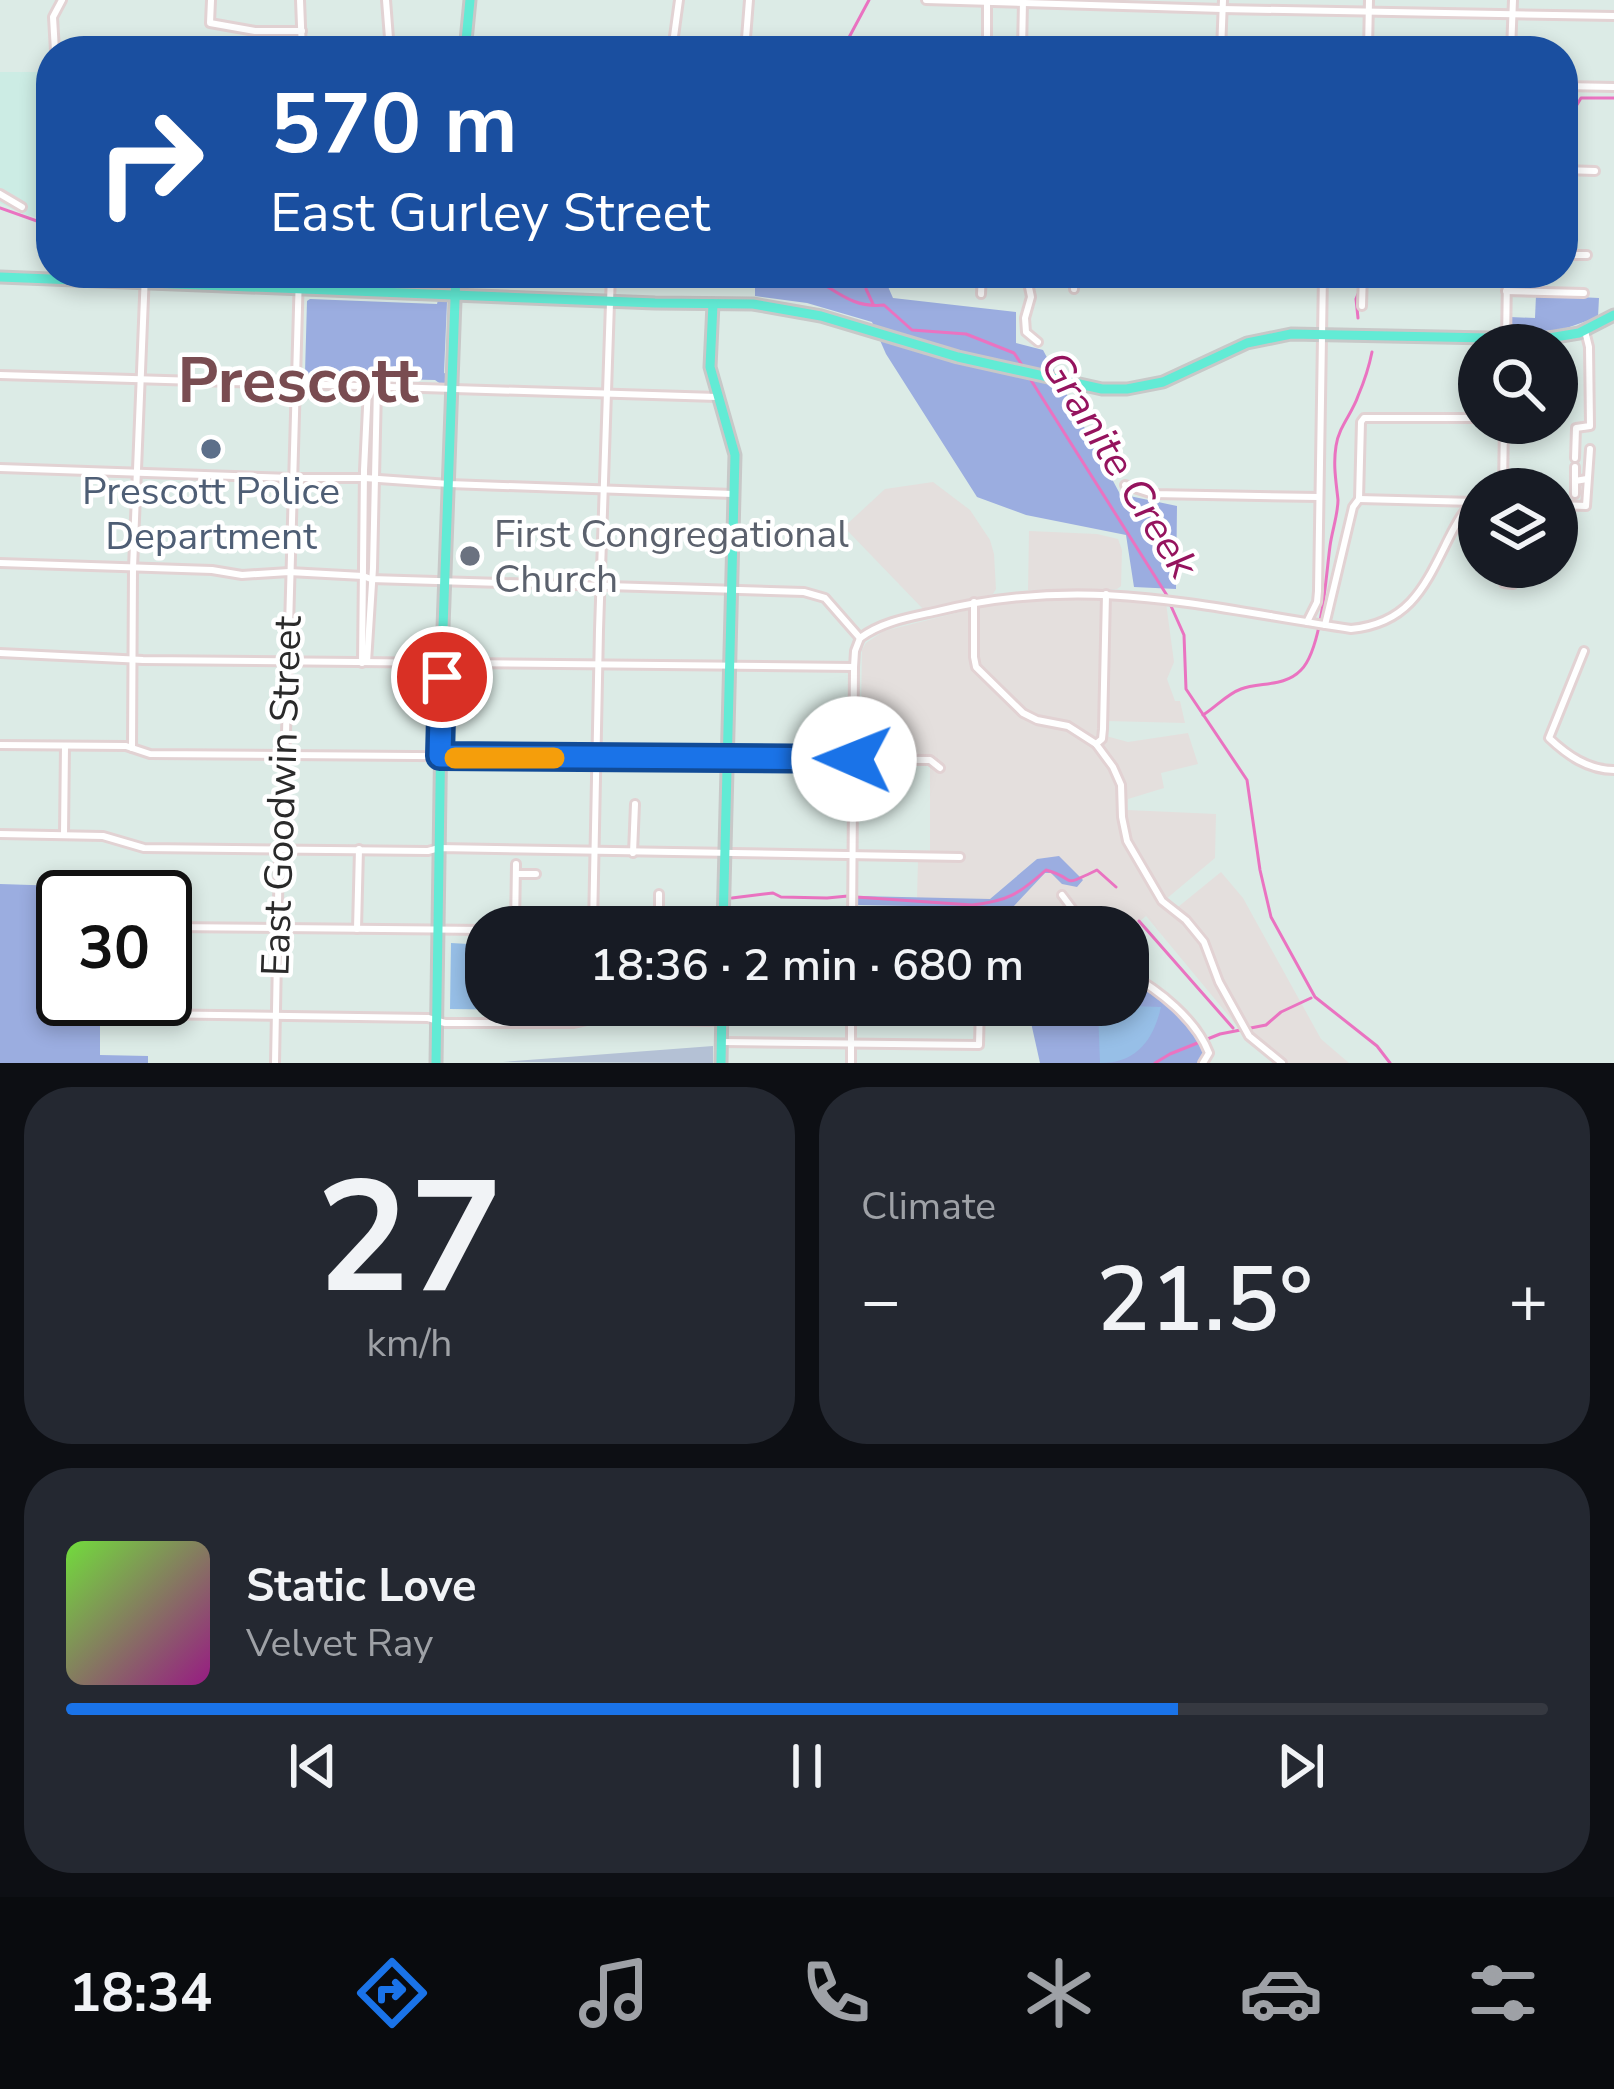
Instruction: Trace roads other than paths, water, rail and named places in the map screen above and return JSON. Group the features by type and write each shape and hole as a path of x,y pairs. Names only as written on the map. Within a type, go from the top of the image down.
{"main road":[{"path":"467,36 470,0"},
{"path":"0,277 36,277"},
{"path":"298,288 778,308 958,357 1102,389 1171,380 1247,343 1291,334 1458,340"},
{"path":"436,1063 442,662 455,288"},
{"path":"713,304 712,383 734,445 724,906"},
{"path":"1578,332 1613,318"},
{"path":"721,1063 722,1026"}],"street":[{"path":"54,36 53,17 62,0"},
{"path":"211,0 210,23 302,32"},
{"path":"300,0 302,36"},
{"path":"386,0 389,36"},
{"path":"674,36 679,0"},
{"path":"746,36 749,0"},
{"path":"926,0 1614,16"},
{"path":"1368,36 1369,0"},
{"path":"1511,36 1513,0"},
{"path":"987,2 987,36"},
{"path":"1022,36 1023,2"},
{"path":"1221,36 1222,4"},
{"path":"1578,86 1614,87"},
{"path":"1578,170 1595,171"},
{"path":"0,194 22,207"},
{"path":"1578,255 1588,255"},
{"path":"132,748 133,568 145,288"},
{"name":"East Goodwin Street","path":"275,1063 298,288"},
{"path":"593,906 610,288"},
{"path":"982,288 982,293"},
{"path":"1028,288 1027,333 1038,342"},
{"path":"1317,624 1323,288"},
{"path":"1362,306 1363,288"},
{"path":"1506,324 1507,291 1584,293"},
{"path":"1575,468 1576,428 1590,426 1585,331"},
{"path":"0,375 717,398"},
{"path":"365,662 365,478 372,387"},
{"path":"367,577 376,478 372,387"},
{"path":"1317,624 1359,499 1361,422 1370,417 1458,418"},
{"path":"1578,506 1586,506 1590,449"},
{"path":"0,468 734,494"},
{"path":"1578,481 1587,479"},
{"path":"1125,485 1153,494 1319,497"},
{"path":"1359,499 1458,501"},
{"path":"852,906 855,651 860,638 873,628 974,602 1044,593 1106,593 1366,628 1401,613 1419,593 1458,520"},
{"path":"0,563 813,593 825,598 860,638"},
{"path":"1096,744 1103,729 1106,593"},
{"path":"974,602 976,668 1023,713 1068,726 1096,744 1121,785 1127,842 1162,901 1204,943 1249,1036 1282,1063"},
{"path":"1584,651 1549,738 1588,765 1614,770"},
{"path":"0,653 854,667"},
{"path":"0,745 132,748 150,754 931,760 940,768"},
{"path":"64,835 65,746"},
{"path":"633,853 635,804"},
{"path":"0,834 103,836 144,848 960,857"},
{"path":"358,929 359,849"},
{"path":"515,906 516,869 536,874"},
{"path":"659,894 659,906"},
{"path":"1063,896 1070,906"},
{"path":"192,927 465,930"},
{"path":"1149,986 1208,1046 1203,1063"},
{"path":"192,1015 465,1023"},
{"path":"851,1026 851,1063"},
{"path":"721,1042 979,1045 979,1026"}],"waterway":[{"path":"850,36 869,0"},
{"path":"1578,103 1581,98 1614,98"},
{"name":"Granite Creek","path":"0,208 36,221"},
{"name":"Granite Creek","path":"829,288 850,300 884,305 912,330 966,334 1014,353 1024,368"},
{"path":"866,289 873,304"},
{"path":"1358,318 1360,289"},
{"path":"1203,715 1241,689 1288,679 1308,660 1318,629 1337,511 1336,446 1372,352"},
{"name":"Granite Creek","path":"1029,377 1168,597"},
{"name":"Granite Creek","path":"1171,606 1184,635 1186,689 1247,780 1271,917 1315,997 1377,1046 1390,1063"},
{"path":"856,897 972,905 1013,895 1046,870 1072,881 1097,870 1116,887"},
{"path":"732,898 773,893 781,897 848,896"},
{"path":"1149,932 1233,1028"},
{"path":"1155,1063 1220,1034 1266,1025 1311,998"}],"place":[{"name":"Prescott Police Department","path":"211,449"},
{"name":"First Congregational Church","path":"470,556"}],"district":[{"name":"Prescott","path":"298,381"}]}
